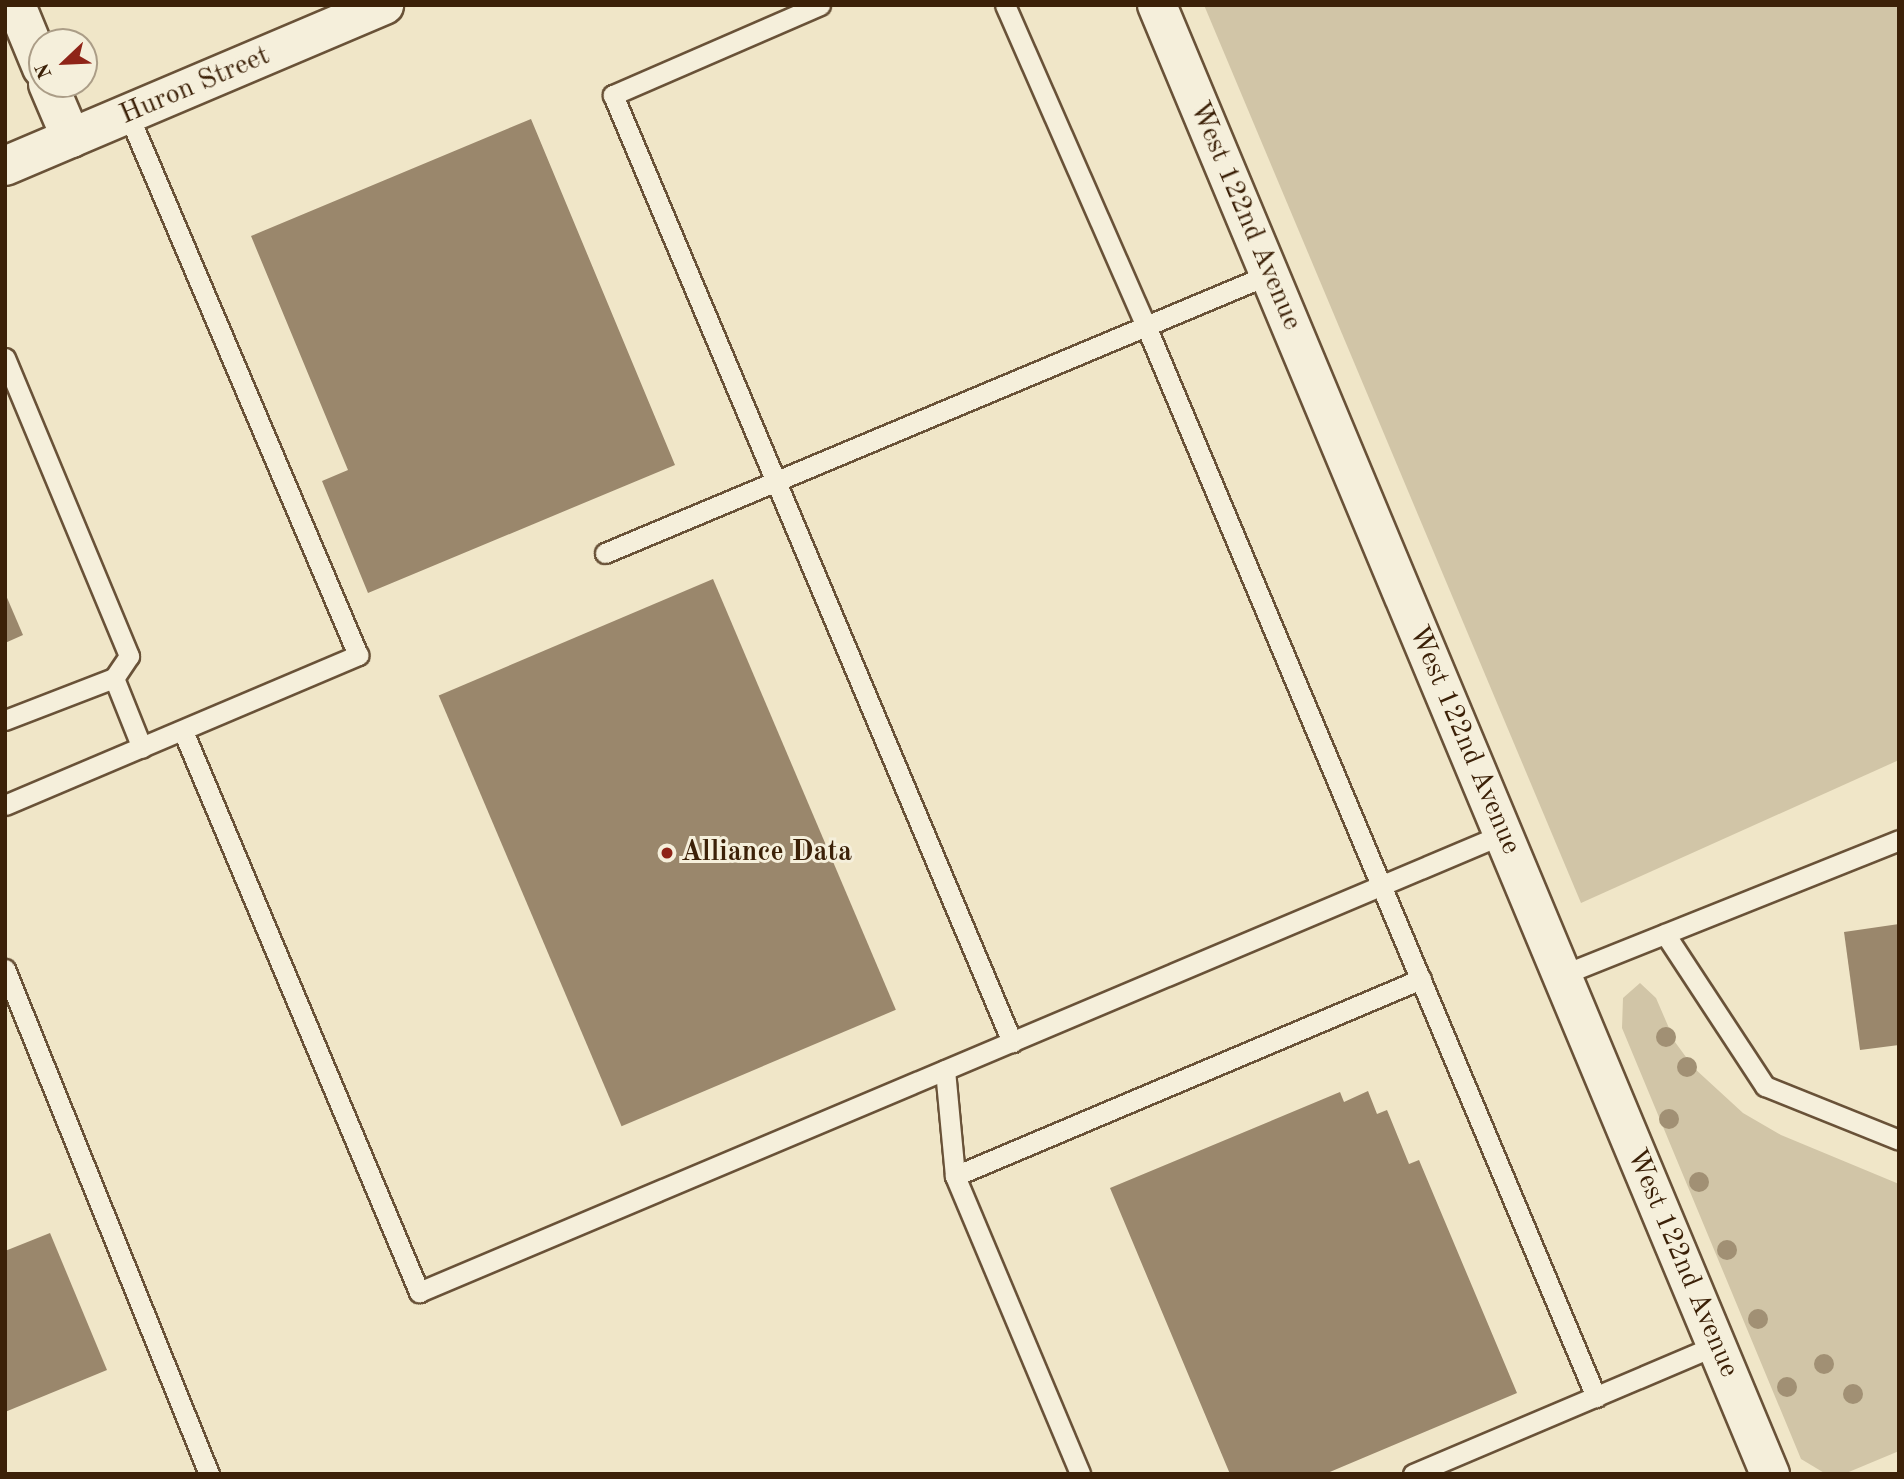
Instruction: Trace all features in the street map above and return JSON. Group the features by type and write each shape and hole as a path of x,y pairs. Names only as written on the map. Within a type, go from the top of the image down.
{"street":[{"path":"16,5 28,34"},
{"name":"Huron Street","path":"5,166 384,5"},
{"name":"West 122nd Avenue","path":"1157,5 1770,1474"},
{"path":"54,98 71,138"}],"lane":[{"path":"820,5 613,96 1012,1042"},
{"path":"1005,5 1146,326 1596,1397"},
{"path":"5,805 358,655 128,114"},
{"path":"606,552 1270,274"},
{"path":"5,358 129,656 114,678 5,720"},
{"path":"114,678 142,748"},
{"path":"183,731 419,1292 1503,834"},
{"path":"1562,975 1899,840"},
{"path":"1665,934 1765,1086 1899,1140"},
{"path":"5,969 209,1474"},
{"path":"955,1176 1420,979"},
{"path":"944,1070 955,1176 1080,1474"},
{"path":"1413,1474 1717,1345"}],"shaded area":[{"path":"1204,5 1899,5 1899,760 1581,903"},
{"path":"1640,983 1656,998 1675,1042 1694,1068 1743,1113 1781,1135 1899,1184 1899,1451 1844,1474 1826,1474 1801,1459 1622,1028 1623,998"}],"building":[{"path":"531,119 675,465 368,593 322,481 348,470 251,236"},
{"name":"Alliance Data","path":"713,579 896,1010 622,1126 439,695"},
{"path":"5,593 23,635 5,643"},
{"path":"1899,924 1899,1045 1860,1050 1844,932"},
{"path":"1368,1091 1377,1114 1387,1110 1409,1164 1419,1160 1517,1393 1325,1474 1230,1474 1110,1188 1340,1092 1344,1102"},
{"path":"50,1233 107,1370 5,1412 5,1251"}],"place":[{"name":"Alliance Data","path":"667,853"}]}
